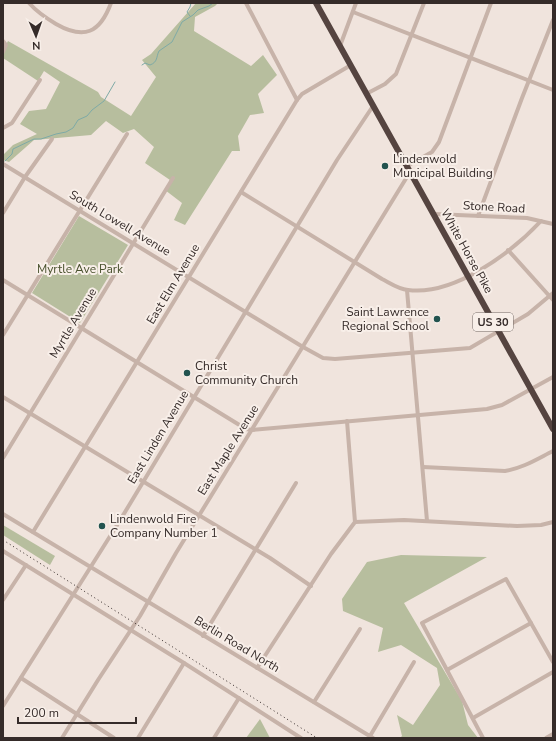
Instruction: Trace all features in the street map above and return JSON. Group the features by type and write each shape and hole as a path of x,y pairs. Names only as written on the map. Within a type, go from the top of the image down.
{"highway":[{"name":"US 30","path":"316,3 373,106"},
{"name":"White Horse Pike","path":"373,106 553,429"}],"street":[{"path":"29,3 46,18 62,28 80,33 91,31 101,23 107,15 111,3"},
{"path":"246,3 297,100"},
{"path":"340,46 356,3"},
{"path":"366,94 390,80 396,74 424,3"},
{"path":"408,169 432,152 436,146 491,3"},
{"path":"353,12 553,90"},
{"path":"478,216 553,20"},
{"path":"3,41 6,45 3,52"},
{"name":"East Elm Avenue","path":"34,532 297,100 302,94 350,66"},
{"path":"3,128 12,123 40,80"},
{"name":"East Linden Avenue","path":"3,706 74,595 353,136 373,106"},
{"path":"3,335 127,134"},
{"path":"3,213 25,177 52,138"},
{"name":"South Lowell Avenue","path":"3,164 303,347 326,358 335,359 413,353"},
{"name":"East Maple Avenue","path":"62,738 131,630 355,262 408,169"},
{"name":"Myrtle Avenue","path":"3,458 173,178"},
{"path":"241,192 395,286 407,290 443,287 468,276 492,263 541,221"},
{"name":"Stone Road","path":"434,214 528,218 553,224"},
{"path":"508,250 551,295 553,300"},
{"path":"3,280 246,429 252,430 487,409 502,405 553,377"},
{"path":"407,290 427,521"},
{"path":"413,353 470,348 528,314 551,295"},
{"path":"3,397 143,481 311,586"},
{"path":"257,668 331,554 355,522 348,421"},
{"path":"423,467 510,470 526,466 553,451"},
{"path":"204,636 296,483"},
{"name":"Berlin Road North","path":"3,514 371,737"},
{"path":"355,522 404,520 506,526 541,525 553,522"},
{"path":"3,551 184,663 301,738"},
{"path":"3,600 26,565"},
{"path":"483,738 422,623 506,579 553,662"},
{"path":"448,670 531,623"},
{"path":"314,702 360,629"},
{"path":"371,737 414,662"},
{"path":"138,738 184,663"},
{"path":"473,718 553,672"},
{"path":"21,678 114,738"},
{"path":"214,738 239,698"},
{"path":"546,738 553,734"}],"green space":[{"path":"196,3 218,3 195,17 194,31 251,66 263,55 277,75 258,94 264,113 250,115 238,136 240,151 232,151 185,225 174,220 182,203 165,190 170,180 145,163 154,147 134,129 123,133 106,121 91,135 34,140 9,162 3,160 3,155 13,145 37,134 20,124 29,111 46,109 60,82 44,71 38,81 3,58 3,50 8,41 98,92 101,97 131,116 156,77 142,60 151,54"},
{"name":"Myrtle Ave Park","path":"79,216 128,245 80,323 32,293"},
{"path":"3,525 55,556 50,565 3,535"},
{"path":"401,555 487,557 404,603 462,701 468,725 478,738 400,738 402,736 397,715 413,725 440,685 437,668 401,645 378,652 383,628 343,611 342,599 367,562"},
{"path":"260,719 270,738 246,738"}],"waterway":[{"path":"190,16 187,12 191,3"},
{"path":"142,65 145,63 150,65 154,62 159,51 172,42 182,22 198,10 213,3"},
{"path":"5,161 12,154 13,149 34,139 41,139 66,132 73,128 78,120 87,116 104,101 115,82"}],"railway":[{"path":"3,540 317,738"}],"place":[{"name":"Lindenwold Municipal Building","path":"385,166"},
{"name":"Saint Lawrence Regional School","path":"437,319"},
{"name":"Christ Community Church","path":"187,373"},
{"name":"Lindenwold Fire Company Number 1","path":"102,526"}]}
